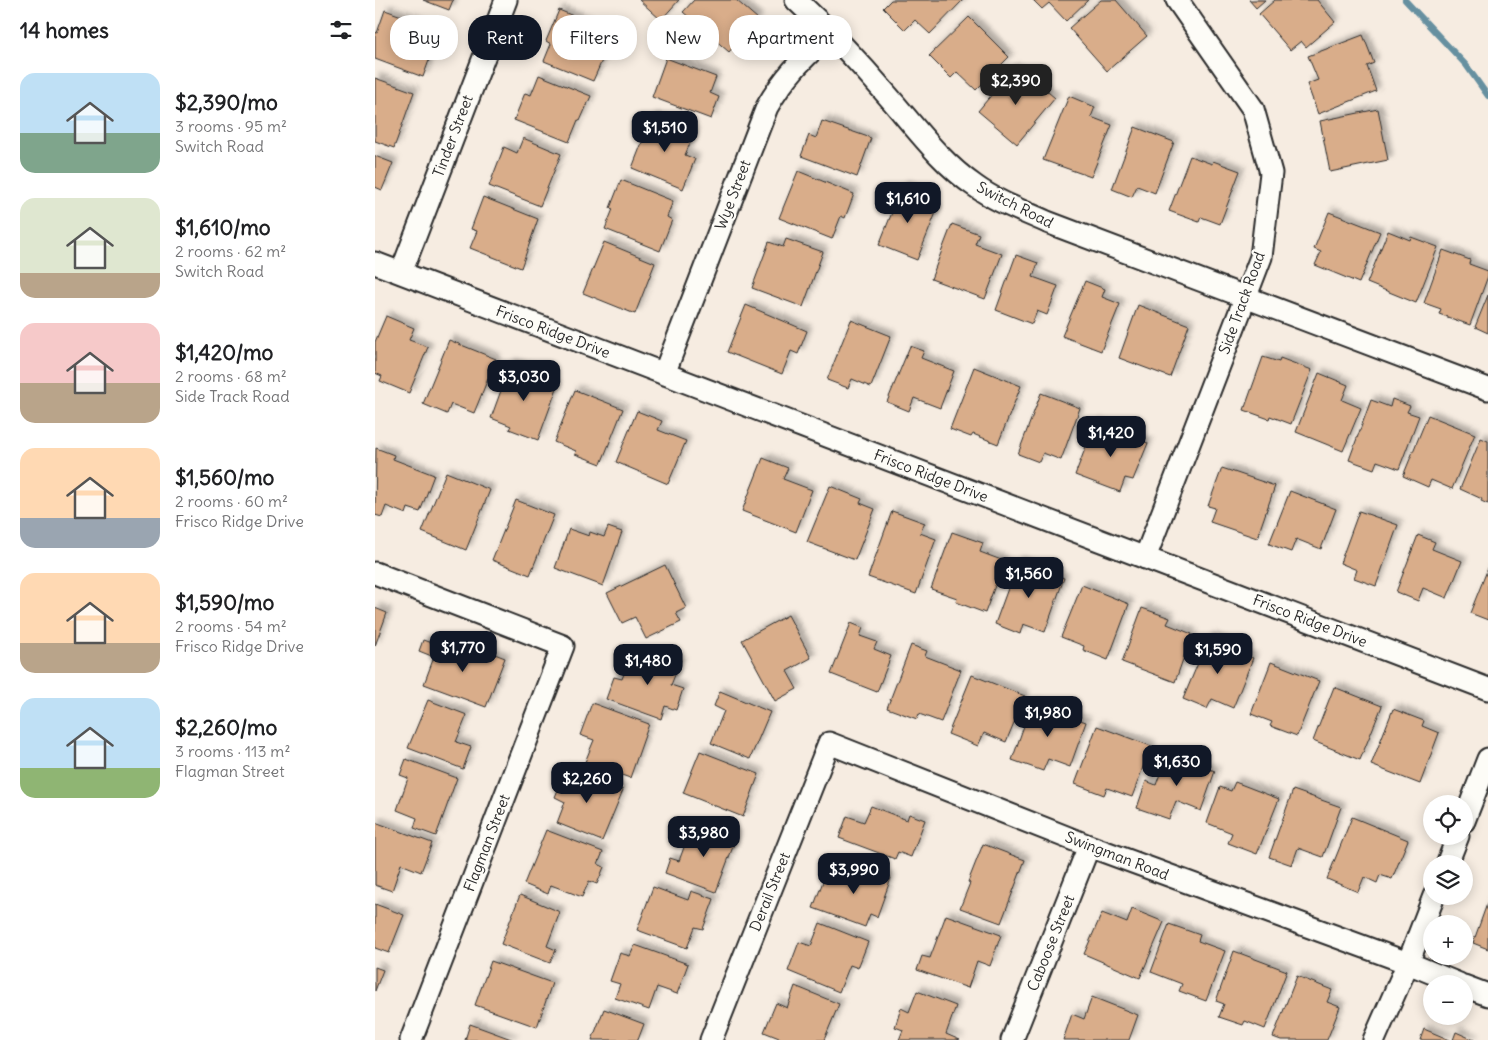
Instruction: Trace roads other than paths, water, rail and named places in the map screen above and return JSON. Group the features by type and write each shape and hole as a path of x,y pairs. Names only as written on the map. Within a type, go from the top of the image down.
{"street":[{"name":"Tinder Street","path":"401,273 506,0"},
{"name":"Switch Road","path":"796,0 811,15"},
{"name":"Side Track Road","path":"1145,558 1261,257 1271,173 1253,109 1177,0"},
{"name":"Switch Road","path":"852,56 953,167 974,186 994,198 1047,222 1488,389"},
{"name":"Wye Street","path":"664,374 767,107 778,88 802,60"},
{"name":"Frisco Ridge Drive","path":"375,263 1488,690"},
{"name":"Flagman Street","path":"375,572 563,646 411,1040"},
{"name":"Swingman Road","path":"829,743 1089,846 1437,975"},
{"name":"Derail Street","path":"711,1040 829,743"},
{"path":"1473,797 1488,759"},
{"name":"Caboose Street","path":"1012,1040 1089,846"},
{"path":"1375,1040 1431,905"},
{"path":"1473,989 1488,995"}],"waterway":[{"path":"1405,0 1466,65 1488,96"}]}
